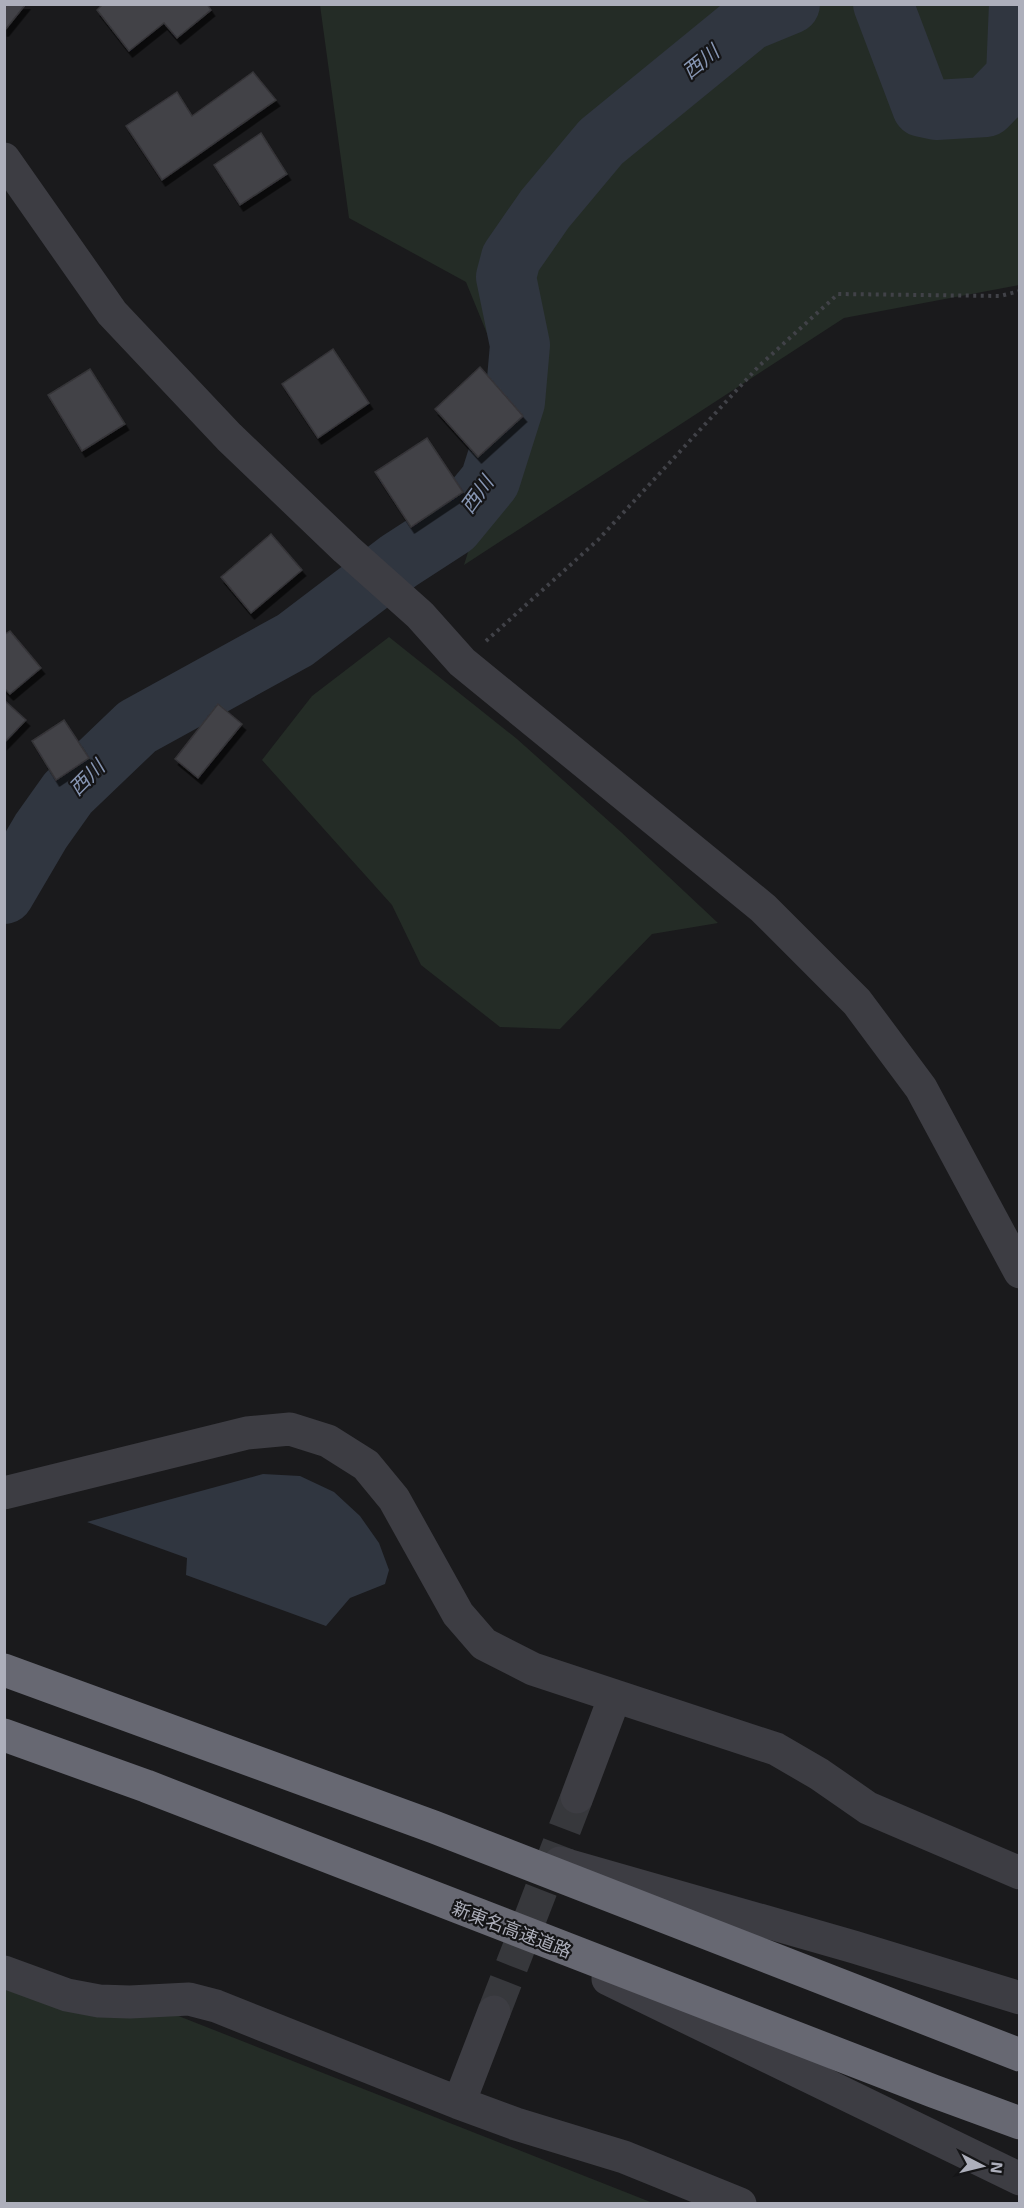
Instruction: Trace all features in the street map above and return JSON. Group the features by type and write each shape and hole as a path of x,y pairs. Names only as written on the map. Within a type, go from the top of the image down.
{"highway":[{"path":"4,1670 434,1827 1020,2055"},
{"name":"新東名高速道路","path":"4,1735 146,1786 1020,2123"}],"street":[{"path":"4,159 112,313 229,437 346,549 420,615 462,662 763,908 857,1002 921,1088 1020,1272"},
{"path":"4,1493 247,1433 291,1429 328,1441 366,1465 394,1499 458,1614 484,1644 533,1669 776,1749 819,1774 868,1808 1020,1874"},
{"path":"577,1797 615,1696"},
{"path":"434,1827 854,1947 1020,1998"},
{"path":"485,1918 1020,2179"},
{"path":"4,1972 67,1995 99,2001 189,1999 216,2006 459,2103 516,2124 624,2157 740,2204"},
{"path":"459,2103 494,2012"}],"path":[{"path":"462,662 598,540 759,366 838,294 1000,296 1020,291"}],"shaded area":[{"path":"320,5 1019,5 1019,285 844,318 464,565 515,402 466,282 349,218"},
{"path":"389,637 517,739 718,923 652,934 560,1029 500,1027 421,965 392,905 262,760 312,696"},
{"path":"263,1474 300,1476 334,1492 360,1516 379,1543 389,1570 385,1584 350,1598 326,1626 186,1575 187,1558 87,1522"},
{"path":"4,1981 143,2002 653,2203 5,2203"}],"building":[{"path":"4,4 26,4 5,30 4,30"},
{"path":"103,4 207,4 211,10 177,38 164,23 129,51 97,10"},
{"path":"253,72 276,100 162,180 126,126 177,92 192,116"},
{"path":"261,133 287,174 240,205 214,165"},
{"path":"333,349 369,403 318,438 282,384"},
{"path":"480,367 523,416 478,457 435,409"},
{"path":"90,369 125,424 82,451 48,395"},
{"path":"427,438 463,492 411,527 375,472"},
{"path":"271,534 302,570 251,613 221,577"},
{"path":"10,631 41,668 10,694 4,688 4,635"},
{"path":"4,700 26,720 4,743"},
{"path":"218,704 242,724 198,778 175,759"},
{"path":"64,720 89,758 56,780 32,741"}],"waterway":[{"name":"西川","path":"4,894 41,831 68,793 137,727 295,640 399,561 453,526 490,481 515,402 520,345 506,277 511,258 545,209 601,142 749,21 790,4"},
{"name":"西川","path":"883,4 922,107 936,110 986,107 1016,76 1019,4"}],"tunnel":[{"path":"494,2012 577,1797"}]}
